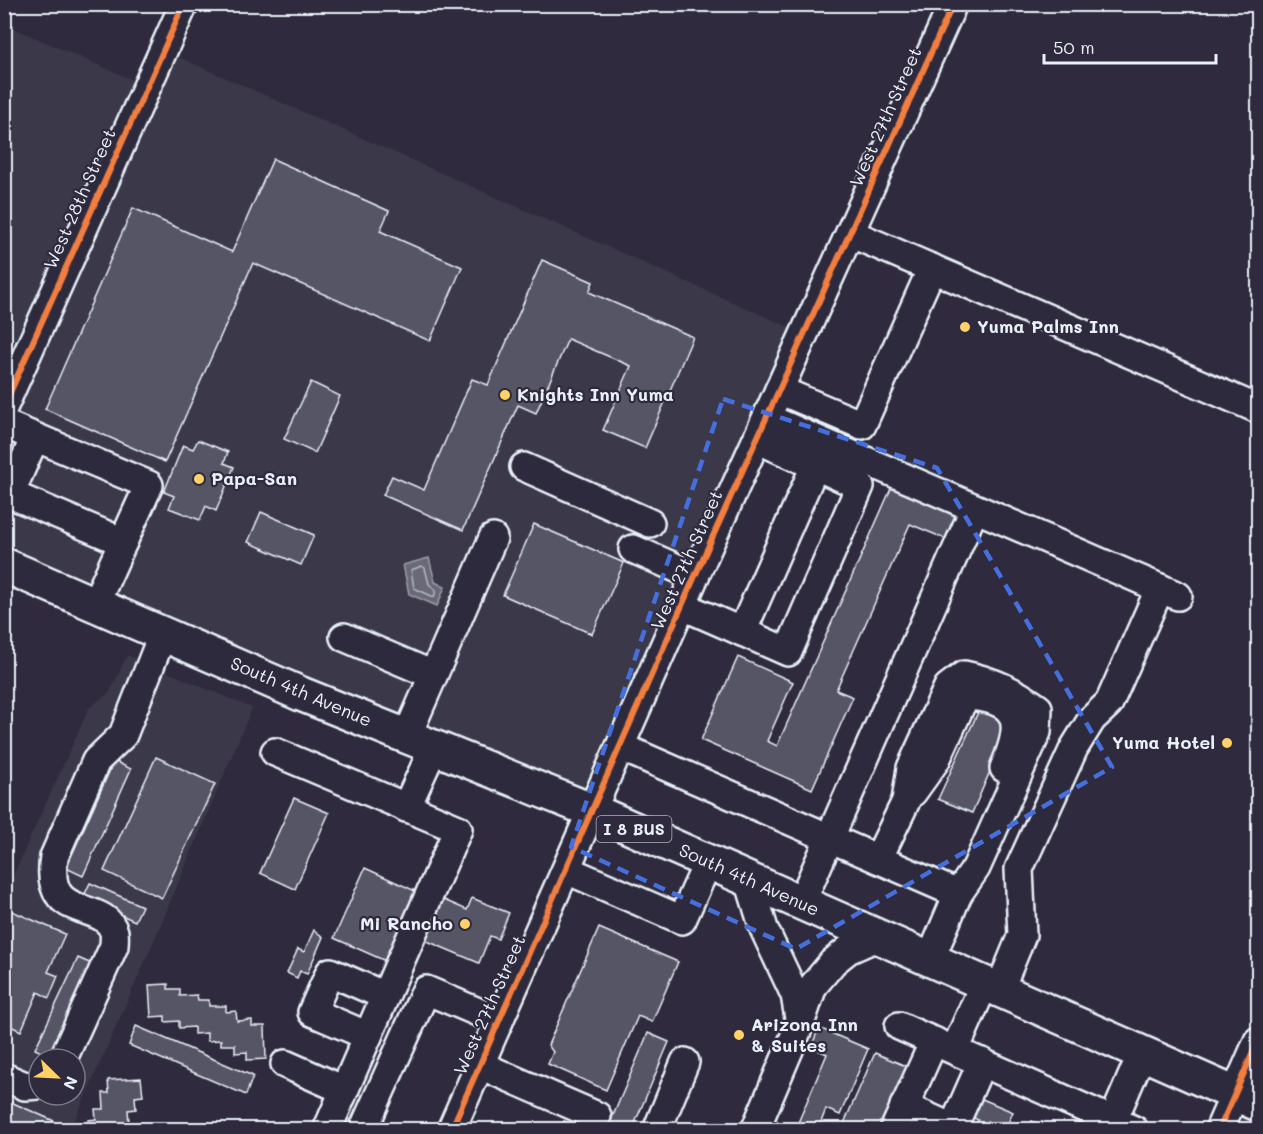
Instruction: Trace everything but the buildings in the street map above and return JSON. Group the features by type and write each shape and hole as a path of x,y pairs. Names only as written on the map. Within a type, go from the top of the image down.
{"main road":[{"name":"South 4th Avenue","path":"4,565 301,694 593,811 1247,1099"}],"street":[{"name":"West 28th Street","path":"4,406 184,4"},
{"name":"West 27th Street","path":"451,1130 695,576 953,4"},
{"path":"850,232 1258,409"},
{"path":"779,390 862,425 932,268"},
{"path":"4,424 149,485 95,604"},
{"path":"682,606 788,652 860,486 816,466 762,428"},
{"path":"762,428 974,510 1169,592 1109,703 1092,719 1074,748 1019,869 1022,935 992,987 944,1046 899,1118 952,1129 982,1062"},
{"path":"35,437 10,494 123,542"},
{"path":"742,632 816,466"},
{"path":"524,467 650,523"},
{"path":"801,903 974,510"},
{"path":"406,808 433,675 493,538"},
{"path":"633,549 695,576"},
{"path":"68,1047 114,946 114,932 105,921 63,900 54,888 51,873 54,857 96,761 123,735 163,633"},
{"path":"344,637 433,675"},
{"path":"878,859 906,801 911,768 948,687 964,675 990,680 1018,694 1038,708 1036,732 930,960"},
{"path":"621,747 878,859 963,887"},
{"path":"275,752 458,829 327,1130"},
{"path":"567,870 682,920 708,862"},
{"path":"749,880 764,930 795,995 800,1024"},
{"path":"755,1130 800,1024 813,986 832,962 848,950 877,937"},
{"path":"368,1036 312,1012 330,972 385,996"},
{"path":"363,1130 426,990 500,1021"},
{"path":"899,1026 1119,1126 1142,1053"},
{"path":"1220,1130 1247,1099 1258,1041"},
{"path":"657,1130 685,1062"},
{"path":"285,1064 344,1090"},
{"path":"480,1065 597,1116"},
{"path":"4,1077 27,1086"}],"highlighted area":[{"path":"723,399 937,468 1112,767 796,949 571,847"}],"shaded area":[{"path":"4,24 147,86 163,50 805,334 593,811 5,565"},
{"path":"127,655 252,708 87,1093 87,1047 27,1047 27,1107 81,1107 71,1129 5,1130 5,893 89,708 110,692"},
{"path":"1258,1041 1258,1129 1220,1129"}],"water":[{"path":"429,558 435,582 445,587 437,606 409,594 403,565"}],"cycle path":[{"path":"4,406 184,4"},
{"path":"451,1130 695,576 953,4"},
{"path":"1219,1130 1258,1041"}],"place":[{"name":"Yuma Palms Inn","path":"965,327"},
{"name":"Knights Inn Yuma","path":"505,395"},
{"name":"Papa-San","path":"199,479"},
{"name":"Yuma Hotel","path":"1227,743"},
{"name":"Mi Rancho","path":"465,924"},
{"name":"Arizona Inn & Suites","path":"739,1035"}]}
